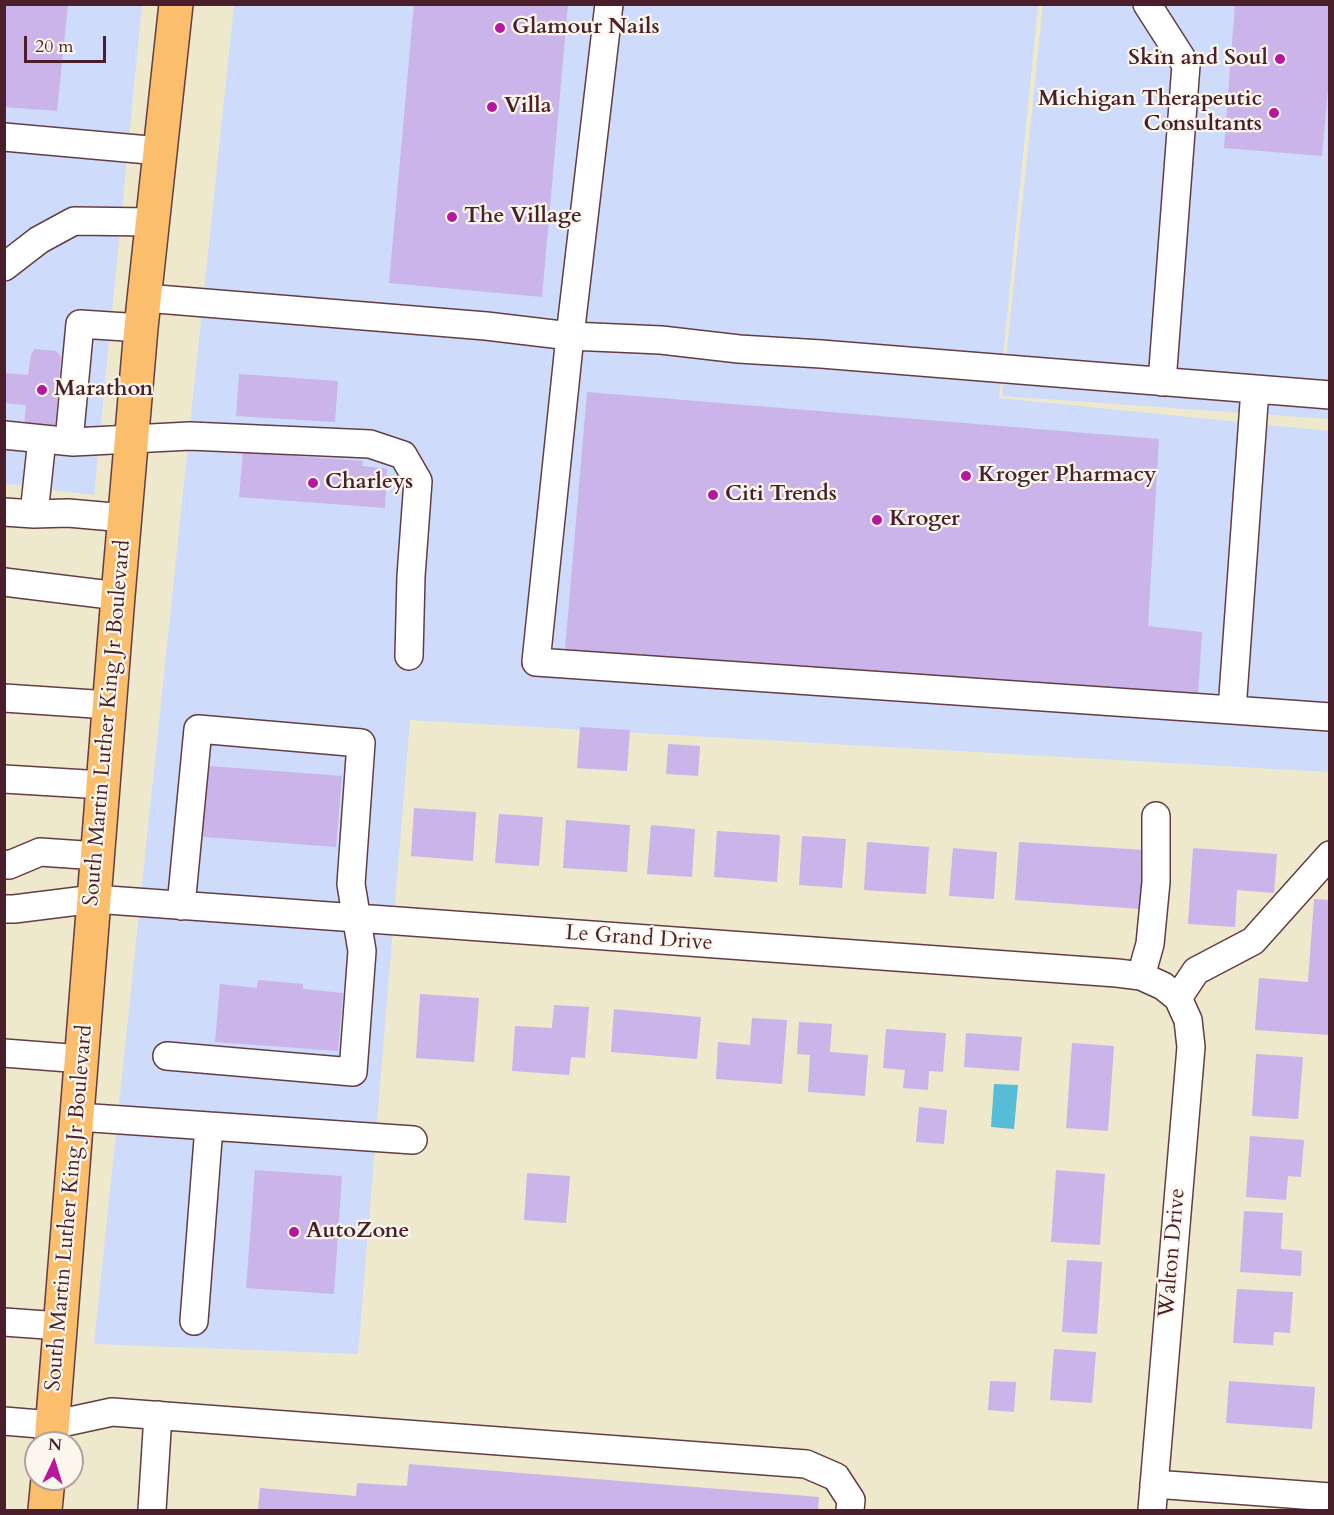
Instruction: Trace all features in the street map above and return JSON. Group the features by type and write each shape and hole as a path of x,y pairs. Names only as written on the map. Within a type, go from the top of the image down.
{"main road":[{"name":"South Martin Luther King Jr Boulevard","path":"52,1431 118,596 143,313 176,4"},
{"path":"45,1510 47,1491"}],"street":[{"path":"609,4 570,336 536,662 1329,717"},
{"path":"1148,4 1186,65 1162,382"},
{"path":"4,137 160,152"},
{"path":"4,267 39,240 74,221 152,222"},
{"path":"69,441 80,324 143,313 486,326 570,336 661,340 739,349 1329,395"},
{"path":"1232,710 1255,389"},
{"path":"4,435 69,441 189,436 370,444 403,455 418,481 411,576 409,656"},
{"path":"34,514 42,439"},
{"path":"4,512 68,513 125,518"},
{"path":"4,582 118,596"},
{"path":"4,698 109,705"},
{"path":"167,1056 353,1072 362,951 351,884 361,743 198,729 181,906"},
{"path":"4,779 103,785"},
{"path":"1141,976 1150,944 1156,882 1156,816"},
{"path":"4,864 9,865 40,852 98,856"},
{"path":"1178,998 1196,971 1253,941 1329,855"},
{"name":"Le Grand Drive","path":"4,909 94,899 1141,976 1163,986 1178,998"},
{"name":"Walton Drive","path":"1152,1510 1191,1047 1188,1020 1178,998"},
{"path":"4,1053 82,1059"},
{"path":"78,1117 413,1140"},
{"path":"194,1321 209,1126"},
{"path":"4,1322 60,1326"},
{"path":"60,1431 112,1412 806,1464 836,1477 851,1500 850,1510"},
{"path":"152,1510 158,1415"},
{"path":"4,1421 41,1431"},
{"path":"1154,1484 1329,1497"}],"shaded area":[{"path":"5,5 142,5 94,495 5,484"},
{"path":"234,5 1038,5 999,398 1329,431 1329,772 410,720 358,1354 94,1344"},
{"path":"1043,5 1329,5 1329,419 1002,396"}],"water":[{"path":"994,1084 1018,1085 1014,1129 991,1127"}],"building":[{"path":"4,4 68,4 57,111 4,107"},
{"path":"414,4 568,4 542,297 389,283"},
{"path":"1235,4 1330,4 1330,67 1322,156 1224,148"},
{"path":"35,349 56,351 61,357 55,428 24,425 26,405 4,403 4,373 28,375 31,354"},
{"path":"239,374 338,381 335,422 236,416"},
{"path":"587,392 1159,439 1148,626 1202,632 1198,696 565,650"},
{"name":"Charleys","path":"243,452 363,461 362,466 387,469 385,508 239,497"},
{"path":"580,727 630,730 627,771 577,768"},
{"path":"668,744 700,746 698,776 666,774"},
{"path":"196,765 342,776 336,847 191,836"},
{"path":"414,808 476,812 473,861 411,856"},
{"path":"499,814 543,817 539,866 495,863"},
{"path":"566,820 630,825 627,872 563,868"},
{"path":"651,825 695,829 692,877 647,874"},
{"path":"717,831 780,835 777,882 714,877"},
{"path":"802,836 846,839 842,888 799,885"},
{"path":"867,842 929,847 926,894 864,890"},
{"path":"1019,842 1145,850 1141,909 1015,900"},
{"path":"953,848 997,852 994,899 949,896"},
{"path":"1193,848 1277,854 1274,893 1237,890 1235,927 1188,924"},
{"path":"1314,899 1330,900 1330,1035 1255,1030 1259,978 1308,982"},
{"path":"258,980 303,984 303,989 343,993 338,1051 215,1042 220,984 257,988"},
{"path":"420,994 479,998 474,1062 416,1058"},
{"path":"554,1005 589,1007 585,1058 571,1057 569,1075 512,1071 515,1026 552,1028"},
{"path":"614,1009 701,1017 697,1059 611,1052"},
{"path":"752,1018 787,1020 782,1084 716,1079 718,1042 750,1045"},
{"path":"799,1022 832,1024 830,1052 868,1055 865,1096 808,1092 810,1055 797,1054"},
{"path":"886,1029 946,1033 943,1072 929,1071 928,1090 903,1088 905,1070 883,1068"},
{"path":"966,1033 1022,1037 1019,1071 964,1067"},
{"path":"1072,1043 1114,1046 1108,1131 1066,1128"},
{"path":"1256,1054 1303,1057 1298,1119 1252,1116"},
{"path":"919,1107 947,1110 944,1144 916,1142"},
{"path":"1250,1136 1304,1140 1301,1177 1288,1176 1286,1200 1246,1197"},
{"name":"AutoZone","path":"255,1170 342,1176 334,1294 246,1288"},
{"path":"1056,1170 1105,1174 1100,1245 1051,1242"},
{"path":"527,1173 570,1176 566,1223 524,1220"},
{"path":"1244,1211 1283,1213 1281,1249 1302,1251 1301,1276 1240,1272"},
{"path":"1067,1260 1102,1262 1097,1334 1062,1332"},
{"path":"1237,1289 1293,1292 1290,1333 1274,1332 1273,1345 1233,1343"},
{"path":"1054,1349 1096,1352 1092,1403 1050,1400"},
{"path":"990,1381 1016,1382 1014,1412 988,1410"},
{"path":"1229,1381 1315,1387 1312,1429 1226,1423"},
{"path":"409,1464 819,1497 818,1510 258,1510 260,1488 356,1496 357,1483 407,1486"}],"place":[{"name":"Glamour Nails","path":"500,28"},
{"name":"Skin and Soul","path":"1280,59"},
{"name":"Villa","path":"492,107"},
{"name":"Michigan Therapeutic Consultants","path":"1274,113"},
{"name":"The Village","path":"452,217"},
{"name":"Marathon","path":"42,390"},
{"name":"Kroger Pharmacy","path":"966,476"},
{"name":"Charleys","path":"313,483"},
{"name":"Citi Trends","path":"713,495"},
{"name":"Kroger","path":"877,520"},
{"name":"AutoZone","path":"294,1232"}]}
